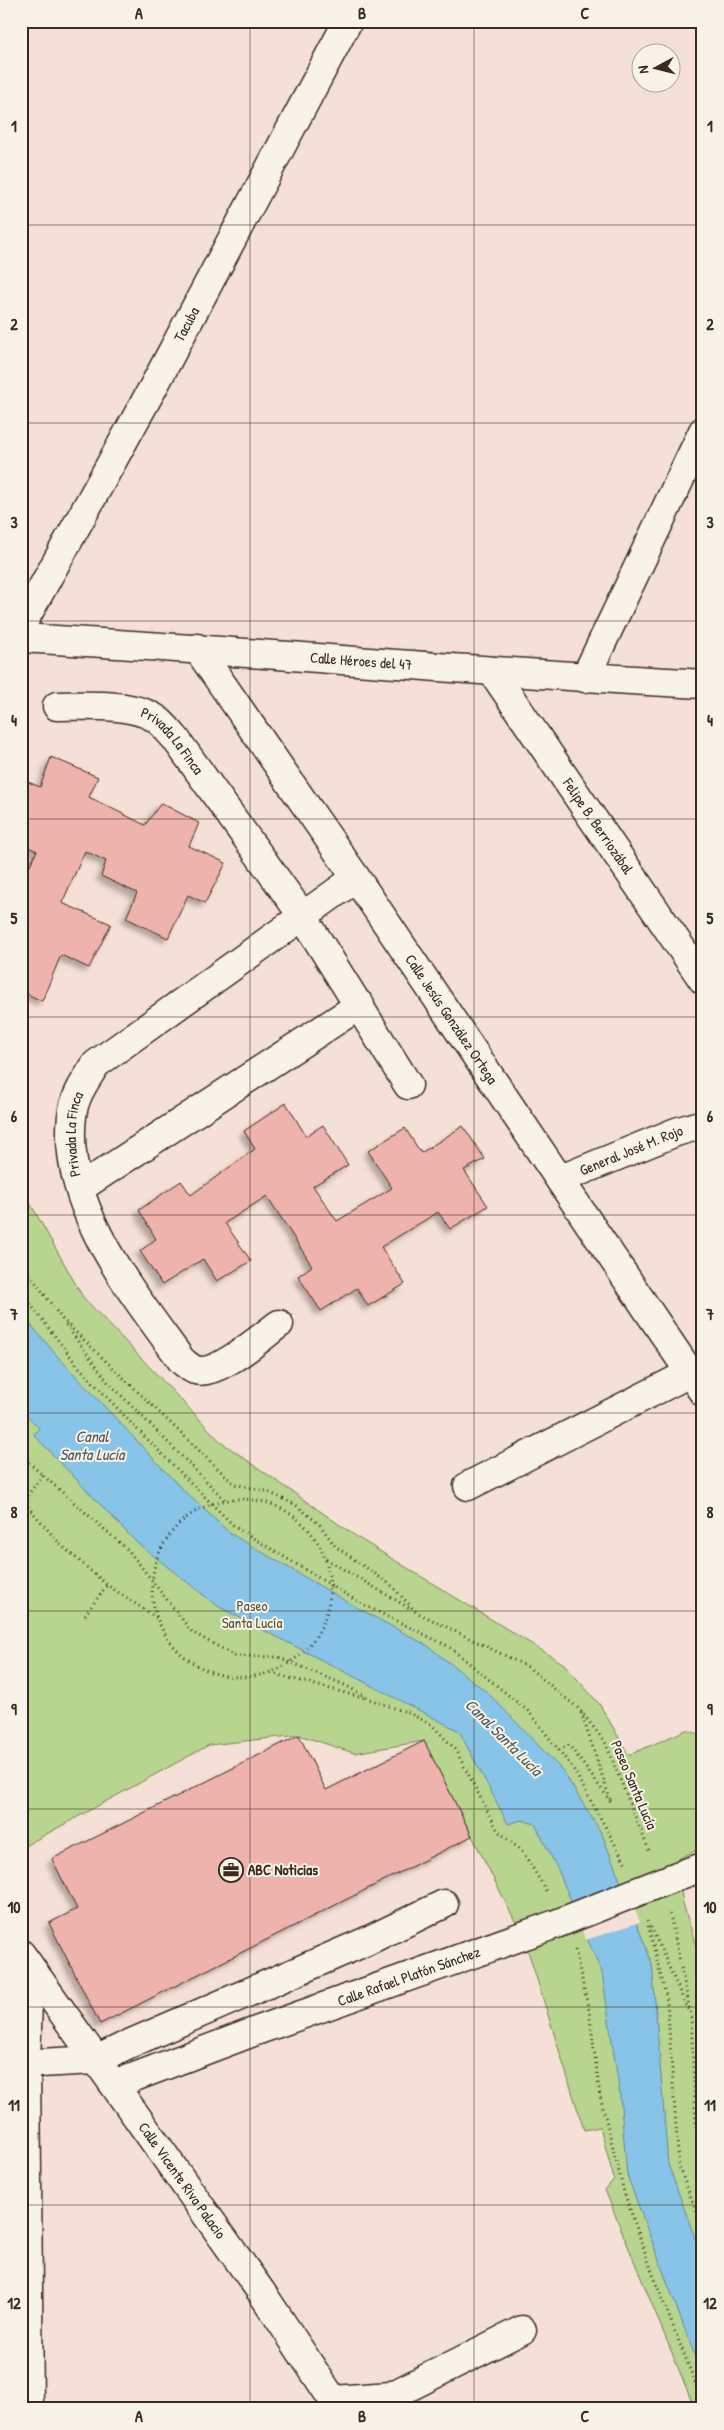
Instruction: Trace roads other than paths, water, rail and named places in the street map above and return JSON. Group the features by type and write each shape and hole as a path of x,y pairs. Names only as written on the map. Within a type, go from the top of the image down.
{"street":[{"name":"Tacuba","path":"21,626 155,384 348,21"},
{"path":"585,678 703,431"},
{"name":"Calle Héroes del 47","path":"21,638 197,648 585,678 703,684"},
{"name":"Calle Jesús González Ortega","path":"197,648 561,1179 696,1382"},
{"name":"Felipe B. Berriozábal","path":"492,671 703,980"},
{"name":"Privada La Finca","path":"57,706 115,707 135,710 158,720 175,738 302,915 360,1005 408,1085"},
{"name":"Privada La Finca","path":"356,878 96,1064 81,1087 72,1114 71,1149 80,1188 360,1005"},
{"name":"General José M. Rojo","path":"561,1179 676,1132 703,1124"},
{"path":"80,1188 96,1231 124,1281 182,1361 195,1370 208,1370 222,1365 279,1324"},
{"path":"468,1486 696,1382"},
{"name":"Calle Rafael Platón Sánchez","path":"116,2084 256,2031 556,1924 703,1867"},
{"path":"24,2064 96,2060 128,2044 367,1941 444,1904"},
{"path":"25,1960 24,2064 29,2409"},
{"name":"Calle Vicente Riva Palacio","path":"25,1960 96,2060 116,2084 262,2293 336,2404"},
{"path":"336,2404 391,2396 522,2330"}],"water":[{"name":"Canal Santa Lucía","path":"21,1313 58,1357 182,1489 231,1534 356,1607 428,1646 489,1694 563,1771 602,1834 652,1963 668,2164 703,2260 703,2378 627,2175 620,2095 602,1973 558,1870 535,1824 522,1820 508,1824 459,1731 219,1607 137,1543 34,1435 39,1428 21,1409"}],"place":[{"name":"ABC Noticias","path":"231,1870"}],"park label":[{"name":"Paseo Santa Lucía","path":"252,1614"}]}
